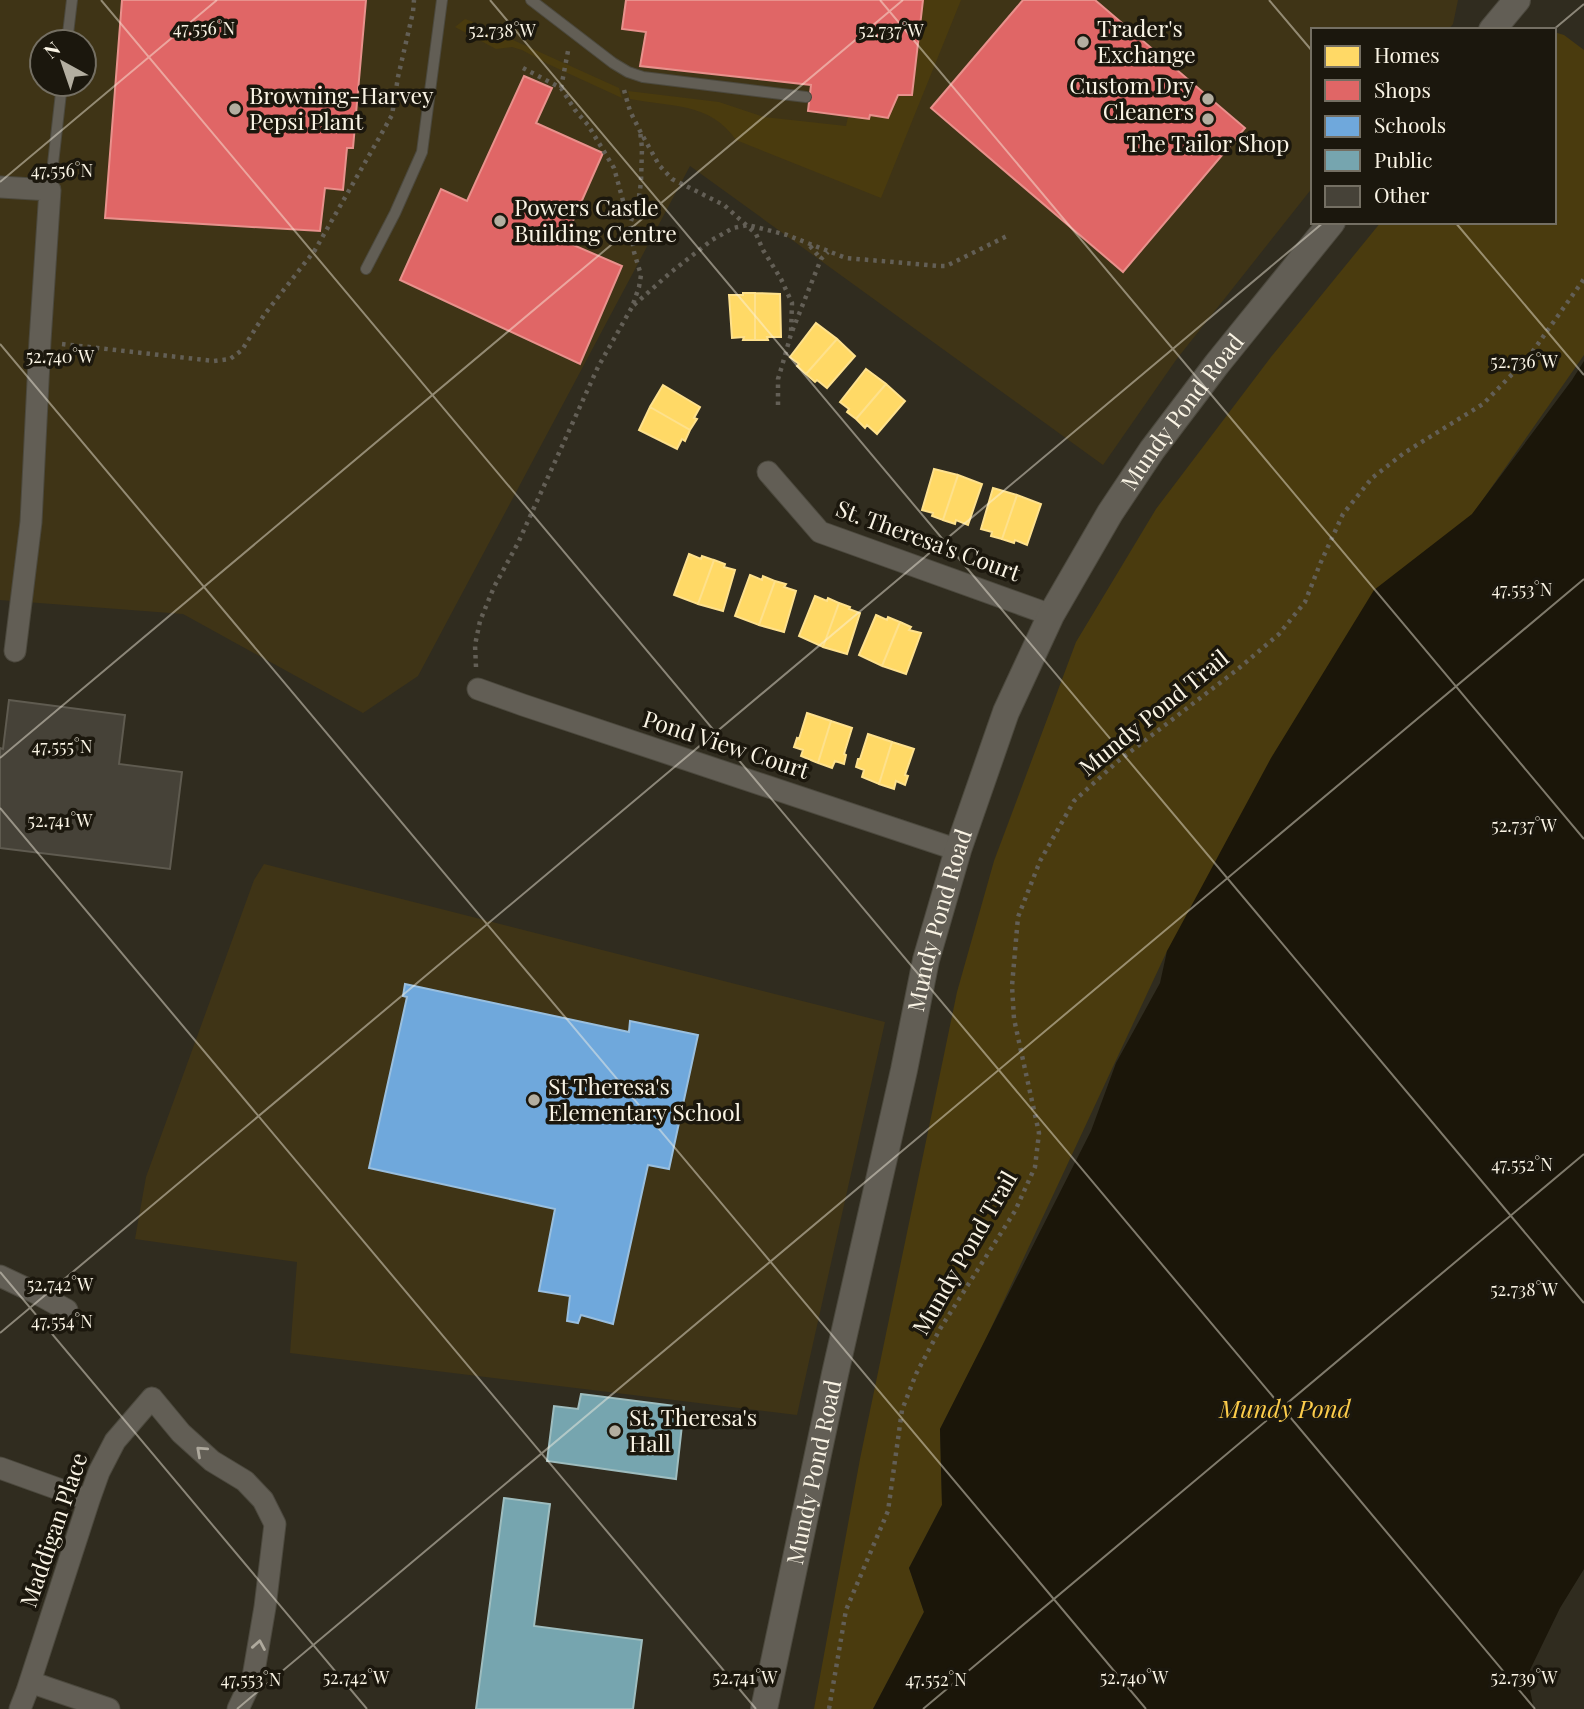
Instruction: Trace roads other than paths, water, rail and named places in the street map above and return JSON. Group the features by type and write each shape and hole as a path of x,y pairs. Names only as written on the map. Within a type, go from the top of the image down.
{"street":[{"path":"1494,28 1517,0"},
{"path":"0,187 50,190 31,522 15,651"},
{"name":"Mundy Pond Road","path":"764,1709 926,960 958,849 1006,712 1051,615 1110,513 1152,450 1217,364 1330,224"},
{"name":"St. Theresa's Court","path":"768,472 820,532 1051,615"},
{"name":"Pond View Court","path":"478,689 958,849"},
{"path":"0,1276 67,1310"},
{"name":"Maddigan Place","path":"20,1709 99,1472 115,1441 152,1398 181,1433 204,1454 245,1481 263,1500 275,1524 253,1677 238,1709"},
{"path":"0,1468 89,1500"},
{"path":"30,1682 109,1709"}],"lane":[{"path":"69,28 72,0"},
{"path":"366,268 395,213 422,152 442,0"},
{"path":"531,0 621,68 643,77 806,97"},
{"path":"50,190 60,98"}],"water":[{"name":"Mundy Pond","path":"1584,361 1584,1569 1560,1608 1527,1676 1534,1709 873,1709 924,1612 909,1568 942,1505 940,1429 1091,1131 1116,1063 1160,983 1167,951 1271,758 1374,590 1472,514"}],"place":[{"name":"Trader's Exchange","path":"1083,42"},
{"name":"Custom Dry Cleaners","path":"1208,99"},
{"name":"Browning-Harvey Pepsi Plant","path":"235,109"},
{"name":"The Tailor Shop","path":"1208,119"},
{"name":"Powers Castle Building Centre","path":"500,221"},
{"name":"St Theresa's Elementary School","path":"534,1100"},
{"name":"St. Theresa's Hall","path":"615,1431"}]}
